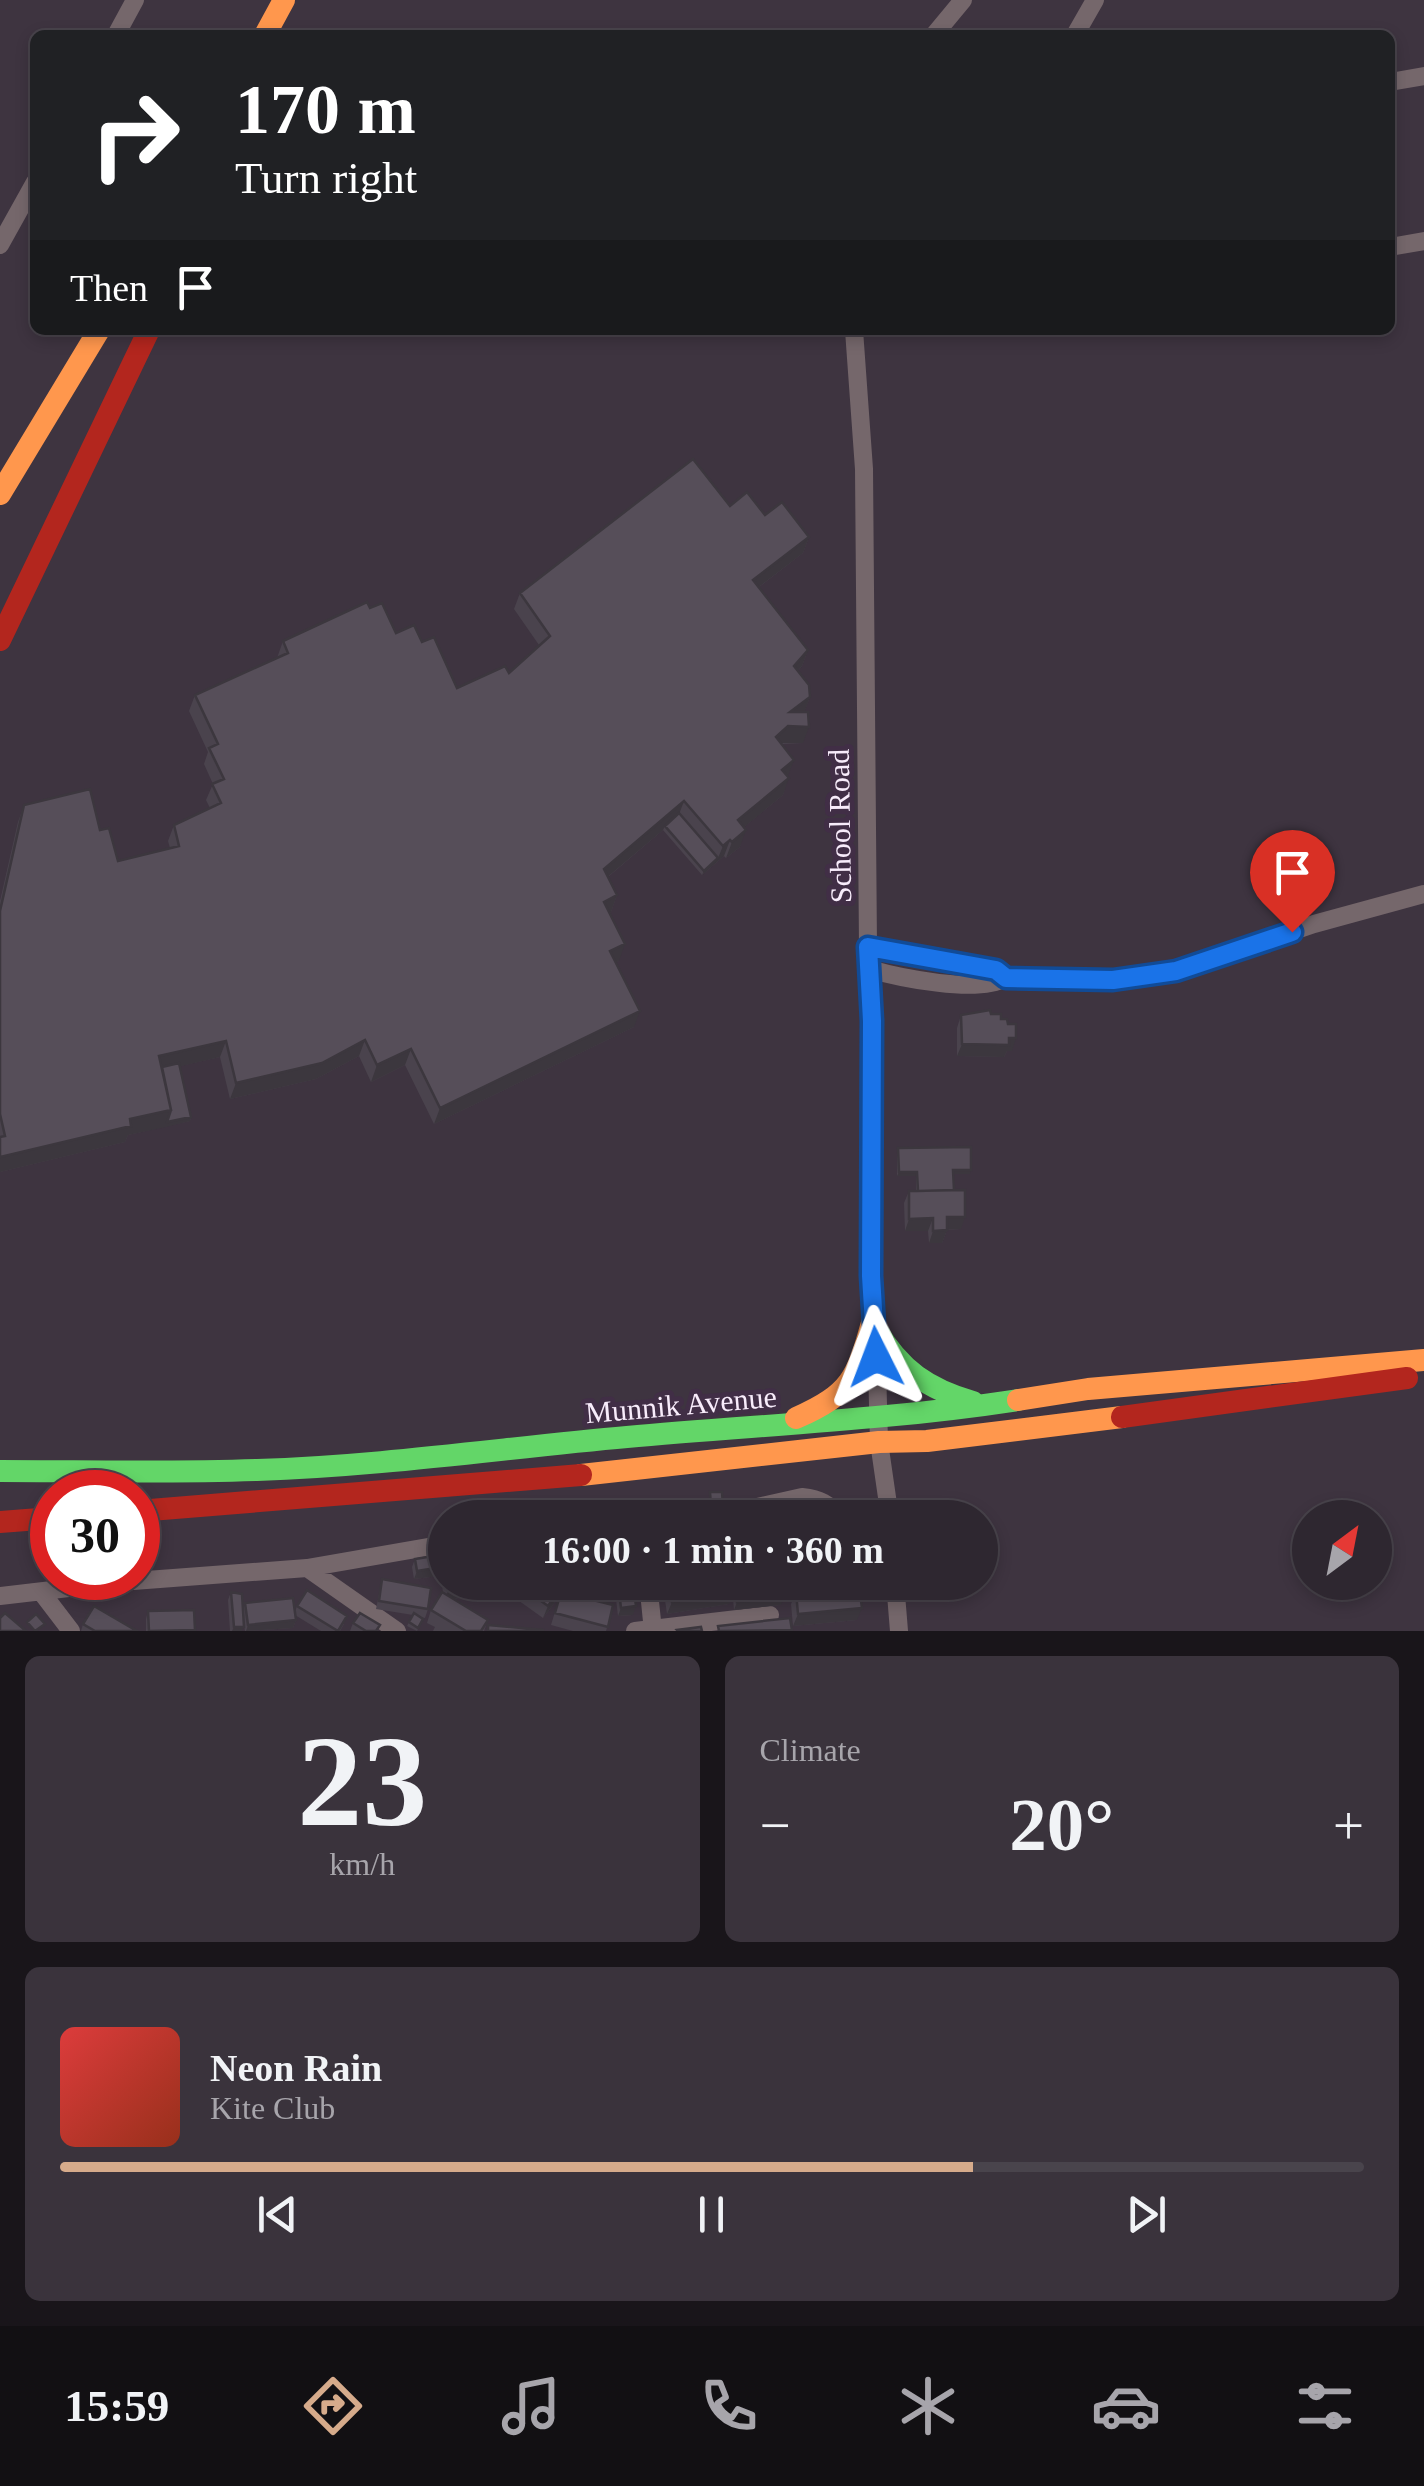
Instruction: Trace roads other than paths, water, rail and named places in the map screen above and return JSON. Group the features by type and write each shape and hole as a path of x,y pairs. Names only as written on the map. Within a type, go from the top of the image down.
{"main road":[{"path":"268,30 284,0"},
{"path":"291,30 306,0"},
{"path":"0,494 96,335"},
{"path":"0,591 133,335"},
{"path":"0,640 147,335"},
{"path":"875,1322 886,1347 916,1381 935,1392 982,1404"},
{"path":"774,1427 826,1406 846,1392 875,1322"},
{"name":"Munnik Avenue","path":"0,1471 259,1470 477,1454 627,1437 878,1418 1088,1389 1236,1374 1424,1360"},
{"name":"Munnik Avenue","path":"160,1509 577,1474 880,1442 928,1441 1424,1376"},
{"path":"0,1522 30,1520"}],"street":[{"path":"119,30 135,0"},
{"path":"938,30 963,0"},
{"path":"1079,30 1095,0"},
{"path":"1395,81 1424,76"},
{"path":"0,246 30,191"},
{"path":"1395,246 1424,241"},
{"name":"School Road","path":"854,335 864,470 871,1276 878,1418 888,1500"},
{"path":"870,969 894,976 962,984 995,984 1006,978 1113,980 1176,971 1314,924 1424,894"},
{"path":"868,947 996,970 1006,978"},
{"path":"785,1500 802,1496 819,1500"},
{"path":"160,1579 307,1568 428,1547"},
{"path":"307,1568 397,1631"},
{"path":"0,1596 30,1594"},
{"path":"47,1600 71,1631"},
{"path":"650,1600 652,1630"},
{"path":"897,1600 900,1631"},
{"path":"635,1631 770,1616"}]}
